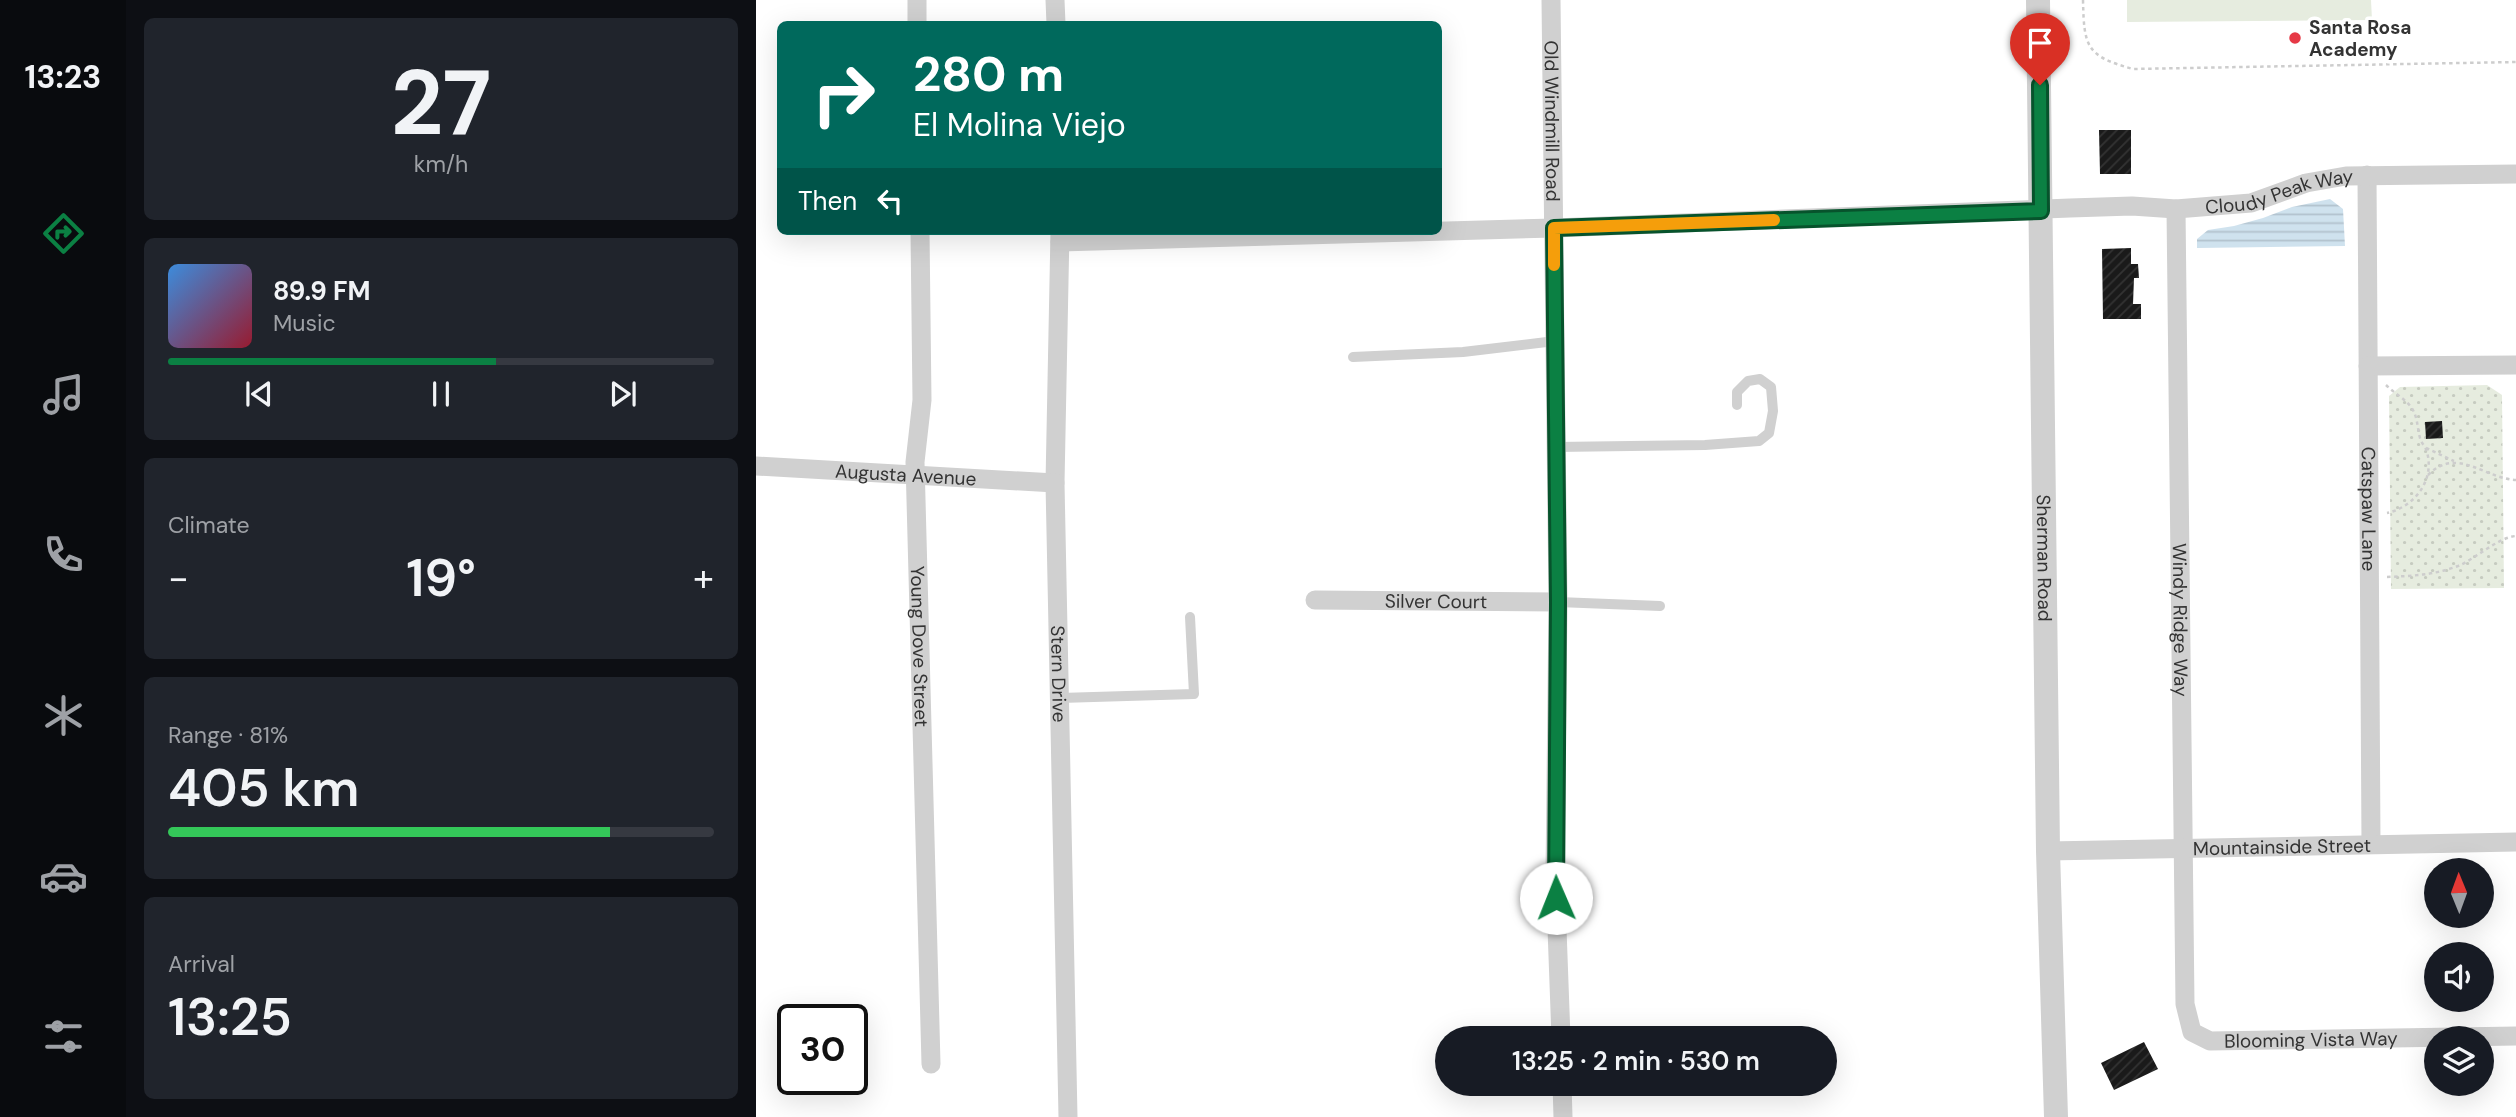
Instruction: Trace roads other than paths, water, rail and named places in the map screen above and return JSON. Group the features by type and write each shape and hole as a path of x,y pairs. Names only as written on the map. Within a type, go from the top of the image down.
{"street":[{"path":"917,0 917,21"},
{"path":"1055,0 1056,21"},
{"name":"Old Windmill Road","path":"1551,0 1558,602 1555,874 1560,1026"},
{"name":"Sherman Road","path":"2038,0 2048,851 2056,1117"},
{"name":"Cloudy Peak Way","path":"1442,230 2133,206 2176,209 2251,203 2306,183 2346,176 2516,174"},
{"name":"Catspaw Lane","path":"2367,175 2371,844"},
{"name":"Windy Ridge Way","path":"2176,209 2185,1004 2192,1032"},
{"name":"Young Dove Street","path":"920,235 922,400 916,474 931,1064"},
{"name":"Cloudy Peak Way","path":"1060,236 1122,235"},
{"name":"Stern Drive","path":"1060,236 1055,483 1068,1117"},
{"path":"2368,366 2516,365"},
{"name":"Augusta Avenue","path":"756,466 1055,483"},
{"name":"Silver Court","path":"1315,600 1558,602"},
{"name":"Mountainside Street","path":"2048,851 2516,842"},
{"name":"Blooming Vista Way","path":"2192,1032 2210,1041 2516,1037"},
{"path":"1562,1096 1563,1117"}],"lane":[{"path":"1353,357 1463,352 1555,341"},
{"path":"1556,447 1705,445 1759,441 1769,433 1773,411 1771,387 1760,379 1748,381 1737,392 1737,405"},
{"path":"1558,602 1660,606"},
{"path":"1060,698 1194,694 1190,617"}],"water":[{"path":"2330,199 2343,209 2345,246 2197,248 2197,239 2208,230 2234,226 2292,207"}],"place":[{"name":"Santa Rosa Academy","path":"2295,38"}]}
